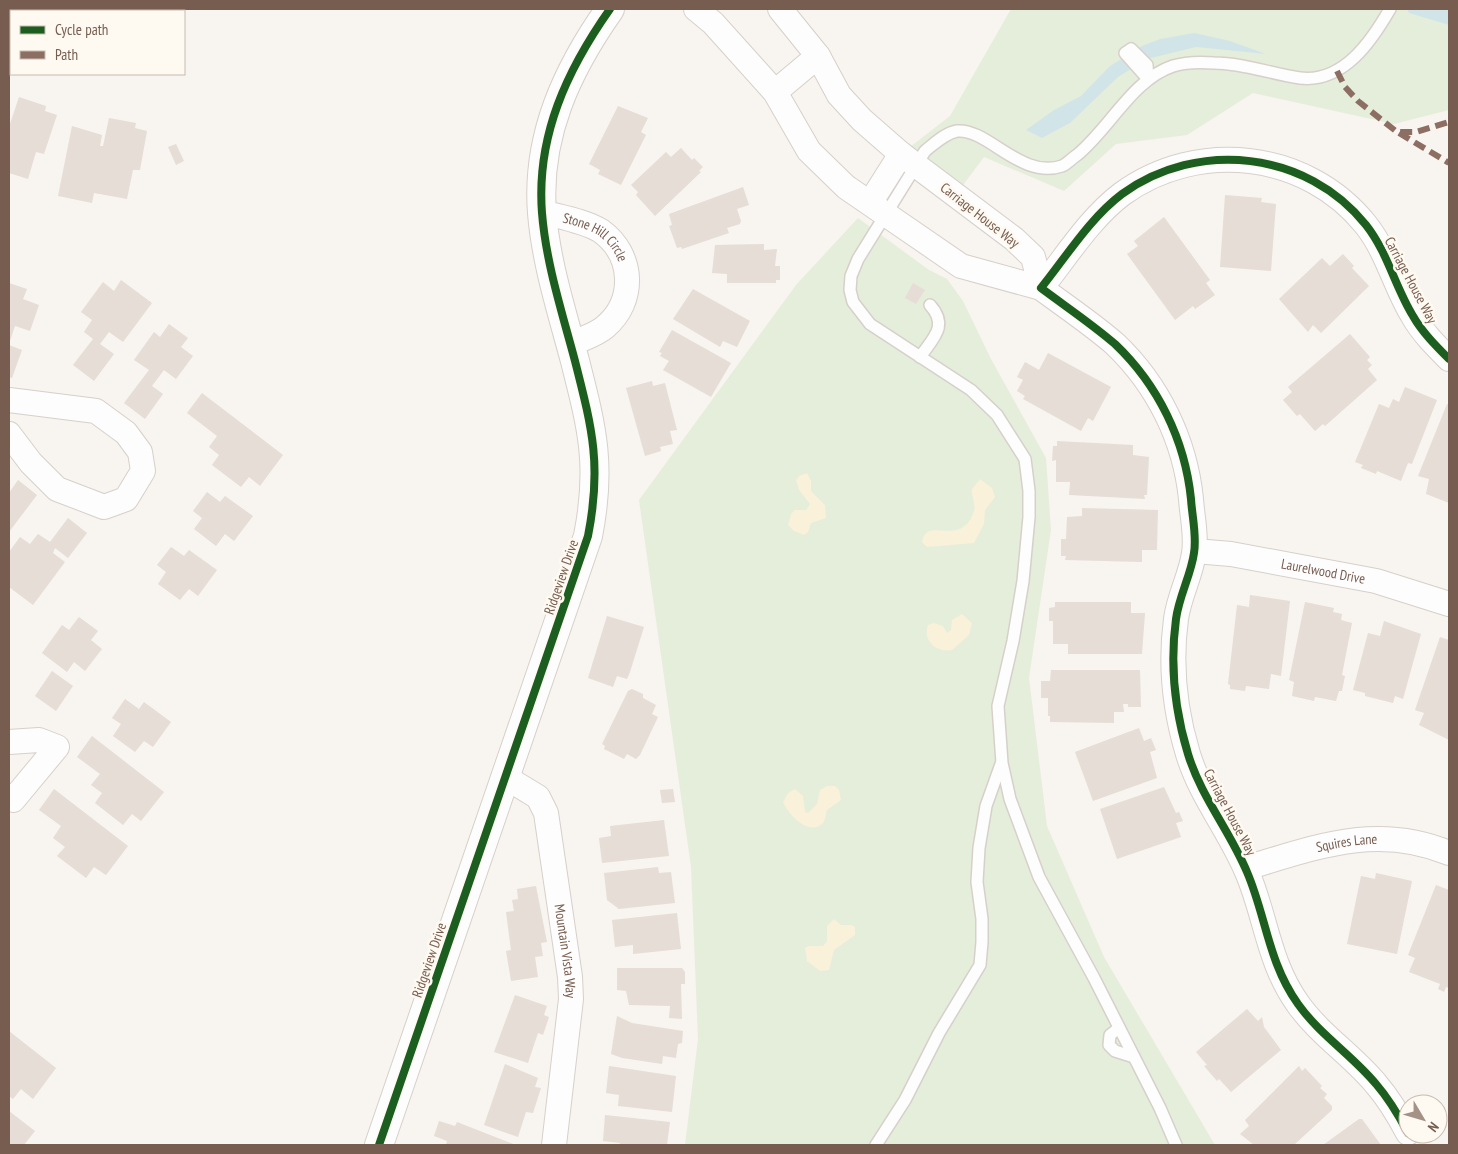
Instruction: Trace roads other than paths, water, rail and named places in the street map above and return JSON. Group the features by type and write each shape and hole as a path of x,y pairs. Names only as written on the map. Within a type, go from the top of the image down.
{"street":[{"name":"Ridgeview Drive","path":"379,1145 577,571 588,536 594,508 596,480 592,430 548,250 542,212 547,148 558,100 583,49 610,9"},
{"name":"Carriage House Way","path":"696,9 713,24 776,92 810,151 846,187 961,266 1041,288 1114,344 1141,373 1163,406 1180,445 1189,481 1195,551 1176,617 1173,662 1177,708 1188,755 1206,797 1246,868 1278,968 1296,1002 1320,1032 1375,1083 1398,1114"},
{"name":"Carriage House Way","path":"780,9 818,56 839,95 862,120 908,160 1020,245 1033,257 1041,288"},
{"path":"776,92 818,56"},
{"name":"Carriage House Way","path":"1041,288 1096,220 1122,195 1153,176 1185,164 1216,159 1248,160 1282,167 1314,181 1342,200 1366,225 1385,255 1413,316 1431,342 1449,359"},
{"path":"878,209 908,160"},
{"name":"Stone Hill Circle","path":"542,212 600,231 614,243 624,260 628,279 626,296 619,313 604,329 571,344"},
{"path":"9,400 96,411 126,433 140,452 143,471 126,499 104,507 57,490 9,434"},
{"name":"Laurelwood Drive","path":"1195,551 1231,554 1376,581 1449,604"},
{"path":"9,742 39,740 56,747 13,800 9,796"},
{"name":"Mountain Vista Way","path":"505,777 538,796 546,812 570,978 571,999 554,1145"},
{"name":"Squires Lane","path":"1246,868 1329,843 1366,838 1404,840 1449,852"}],"lane":[{"path":"908,160 956,131 968,133 1024,164 1045,169 1063,166 1084,149 1145,72 1201,62 1236,63 1300,78 1319,77 1337,71 1351,61 1368,41 1390,9"},
{"path":"878,209 851,276 850,290 853,302 870,324 958,380 983,400 997,415 1025,459 1029,491 1029,517 1019,612 998,706 1002,763 1010,799 1038,877 1119,1028 1176,1145"},
{"path":"920,357 938,331 940,324 937,313 930,305"},
{"path":"876,1145 905,1100 942,1026 980,965 982,942 977,882 979,848 986,806 1002,763"}]}
